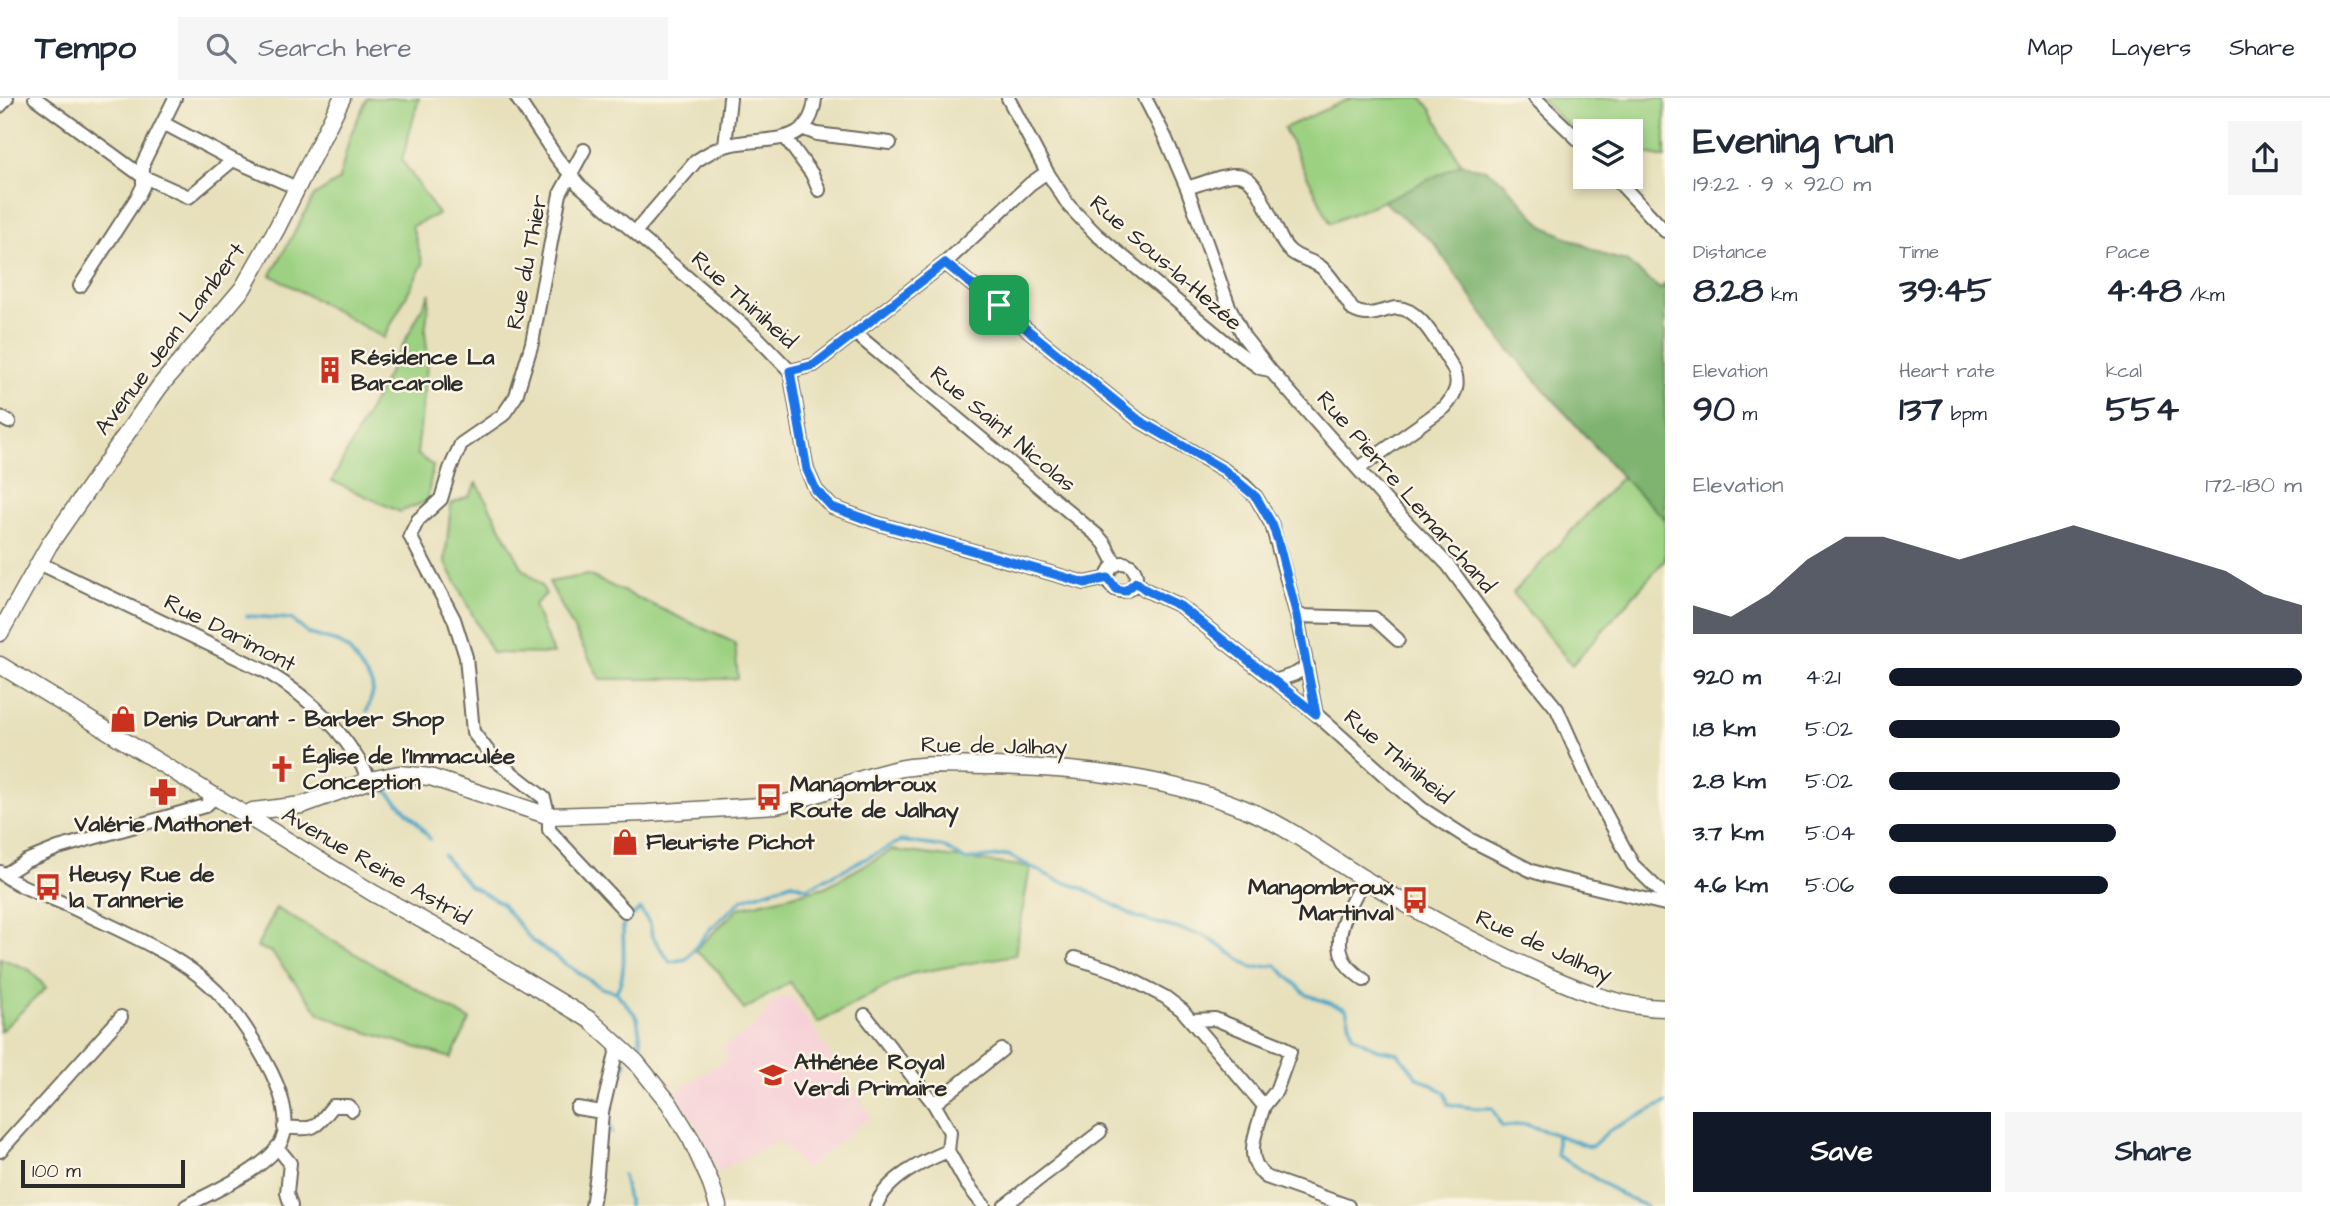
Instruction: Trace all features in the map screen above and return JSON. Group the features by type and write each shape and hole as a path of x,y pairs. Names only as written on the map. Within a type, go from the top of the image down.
{"main road":[{"name":"Avenue Jean Lambert","path":"0,621 160,386 243,288 342,98"},
{"name":"Avenue Jean Lambert","path":"0,633 39,563"},
{"name":"Avenue Reine Astrid","path":"0,664 373,893 444,932 590,1020 654,1082 669,1103 691,1139 718,1206"},
{"name":"Rue de Jalhay","path":"245,815 253,811 302,805 370,780 399,774 430,777 549,816 720,810 776,805 794,802 890,771 931,764 1060,768 1114,774 1160,783 1257,815 1289,831 1364,879 1463,936 1561,982 1620,1003 1665,1008"}],"street":[{"path":"0,106 7,98"},
{"path":"35,98 142,176 189,197 233,160"},
{"path":"80,286 138,196 142,186 143,163 175,98"},
{"name":"Rue Thiniheid","path":"517,98 569,175 765,345 790,371 807,470 816,490 832,507 876,523 1085,583 1108,578 1112,586 1120,591 1129,589 1136,582 1136,573 1130,565 1116,565"},
{"path":"725,146 730,98"},
{"path":"636,232 696,161 725,146 785,137 804,129 812,116 815,98"},
{"name":"Rue Sous-la-Hezée","path":"1008,98 1047,172 1069,206 1096,234 1234,349 1260,368 1270,370"},
{"name":"Rue Pierre Lemarchand","path":"1145,98 1187,188 1228,304 1244,337 1358,469 1448,565 1557,709 1595,794 1622,846 1633,865 1665,896"},
{"path":"1535,98 1573,135"},
{"path":"163,123 233,160 297,188"},
{"path":"804,129 817,134 890,143"},
{"path":"785,137 812,174 819,190"},
{"path":"569,175 584,149"},
{"path":"790,371 814,365 856,333 945,263 1030,184 1047,172"},
{"path":"1187,188 1227,175 1239,174 1247,177 1256,185 1285,246 1295,256 1322,268 1353,310 1378,314 1399,307 1418,316 1452,366 1456,374 1457,388 1454,397 1445,407 1358,469"},
{"name":"Rue du Thier","path":"549,816 544,799 494,759 473,732 466,657 454,619 410,536 418,520 441,499 461,444 503,415 516,396 532,343 560,194 569,175"},
{"path":"1625,189 1665,231"},
{"path":"945,263 1140,421 1224,470 1256,497 1272,524 1278,541 1308,666 1316,714"},
{"name":"Rue Saint Nicolas","path":"856,333 1098,536 1116,565"},
{"name":"Rue Darimont","path":"39,563 267,672 296,690 336,726 370,780"},
{"path":"1108,578 1116,565"},
{"name":"Rue Thiniheid","path":"1136,582 1146,590 1180,606 1316,714 1421,808 1469,839 1532,871 1665,904"},
{"path":"1297,616 1374,618 1398,640"},
{"path":"1275,681 1308,666"},
{"path":"2,874 58,848 205,806 215,797"},
{"path":"549,816 549,830 625,911"},
{"path":"2,874 183,964 221,996 248,1031 270,1070 284,1115 282,1140 259,1165 186,1206"},
{"path":"1364,879 1350,905 1340,946 1344,961 1364,980"},
{"path":"1076,958 1115,971 1165,998 1192,1020 1264,1106"},
{"path":"864,1015 934,1104 950,1132 948,1152 966,1183 984,1206"},
{"path":"0,1152 121,1017"},
{"path":"1192,1020 1215,1019 1282,1046 1290,1052 1276,1091 1264,1106 1252,1147 1252,1159 1257,1170 1266,1177 1348,1206"},
{"path":"592,1206 602,1112 618,1045"},
{"path":"934,1104 1002,1050"},
{"path":"284,1126 309,1130 318,1125 333,1106 348,1106 352,1110"},
{"path":"577,1108 602,1112"},
{"path":"1004,1206 1100,1132"},
{"path":"277,1147 290,1163 287,1193 291,1206"},
{"path":"876,1206 885,1191 923,1161 948,1152"}],"shaded area":[{"name":"Athénée Royal Verdi Primaire","path":"792,997 871,1116 805,1170 779,1140 718,1172 698,1127 674,1093 728,1058 722,1047 759,1022 771,1002"}],"green space":[{"path":"367,98 419,98 402,160 438,214 412,226 423,264 384,338 271,275 314,196 339,180 350,136"},
{"path":"1351,98 1422,98 1431,109 1461,164 1401,194 1330,223 1284,128"},
{"path":"1540,98 1665,98 1665,158 1643,153 1643,119 1573,119 1573,131"},
{"path":"1461,164 1486,170 1502,180 1543,226 1607,256 1626,261 1660,289 1665,284 1665,519 1622,477 1504,344 1433,242 1383,201"},
{"path":"430,293 425,332 428,357 417,454 433,466 427,501 400,512 332,481"},
{"path":"1622,477 1665,519 1665,560 1572,665 1513,593"},
{"path":"477,483 523,569 541,585 546,594 534,605 553,654 492,653 445,561 451,504 469,496"},
{"path":"588,575 735,643 738,679 600,679 549,582"},
{"path":"892,850 1030,867 1015,955 910,974 818,1023 790,982 744,1010 719,972 695,950 739,908 825,887"},
{"path":"276,908 470,1020 451,1058 366,1032 320,1014 271,952 257,947"},
{"path":"0,958 30,970 46,988 0,1032"}],"waterway":[{"path":"247,616 291,619 309,634 337,642 349,650 372,684 373,692 367,711"},
{"path":"383,787 430,839"},
{"path":"616,992 623,969 623,925 640,909 650,924 652,936 670,962 686,959 710,929 743,899 792,883 807,888 901,841 944,847 965,860 1008,855 1057,880 1082,888 1138,918 1205,936 1253,968 1276,965 1307,995 1346,1009 1353,1036 1376,1049 1398,1053 1417,1077 1445,1092 1448,1104 1492,1108 1502,1127 1525,1124 1557,1135 1557,1155 1627,1198 1646,1206"},
{"path":"443,855 469,885 501,903 532,941 601,988 616,992 637,1017 641,1042 636,1049"},
{"path":"612,1133 608,1115 626,1062"},
{"path":"1557,1135 1591,1147 1610,1130 1665,1103"},
{"path":"623,1175 629,1206"}],"place":[{"name":"Résidence La Barcarolle","path":"330,370"},
{"name":"Denis Durant - Barber Shop","path":"123,719"},
{"name":"Église de l’Immaculée Conception","path":"282,769"},
{"name":"Valérie Mathonet","path":"163,792"},
{"name":"Mangombroux Route de Jalhay","path":"769,797"},
{"name":"Fleuriste Pichot","path":"625,842"},
{"name":"Heusy Rue de la Tannerie","path":"48,887"},
{"name":"Mangombroux Martinval","path":"1415,900"},
{"name":"Athénée Royal Verdi Primaire","path":"773,1075"}],"route":[{"path":"945,263 999,305 1140,421 1224,470 1256,497 1272,524 1278,541 1297,616 1316,714 1180,606 1146,590 1136,582 1129,589 1120,591 1112,586 1108,578 1085,583 876,523 832,507 816,490 803,452 790,371 814,365 945,263"}]}
